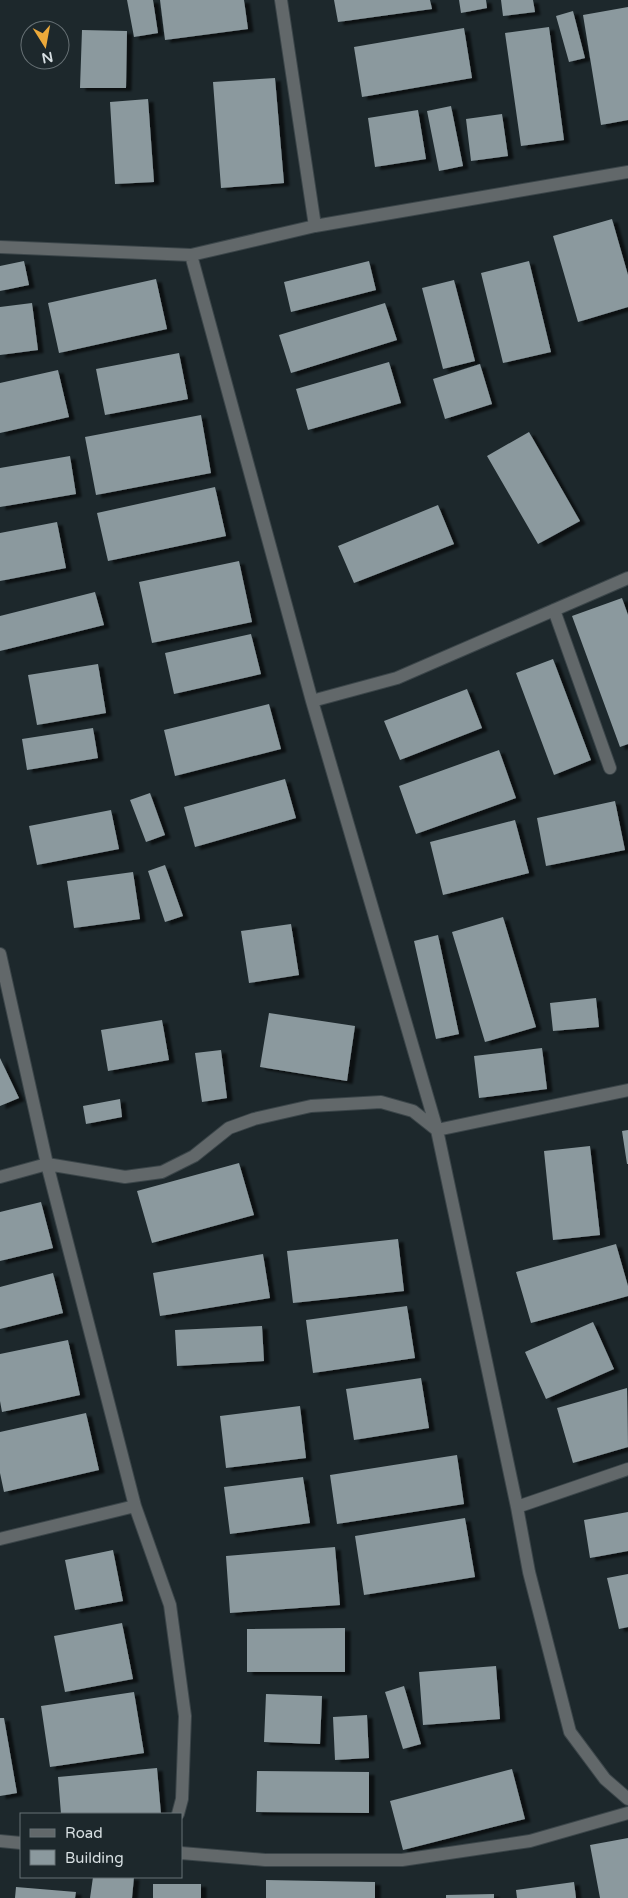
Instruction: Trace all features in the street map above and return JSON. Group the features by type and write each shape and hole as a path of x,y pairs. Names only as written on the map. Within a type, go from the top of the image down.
{"street":[{"path":"281,0 316,226"},
{"path":"0,247 191,255 316,226 628,172"},
{"path":"191,255 312,701 437,1130 529,1572 570,1732 604,1779 628,1799"},
{"path":"312,701 397,678 628,578"},
{"path":"554,610 610,768"},
{"path":"0,954 47,1164 135,1506 170,1606 185,1716 182,1799 178,1813"},
{"path":"437,1130 628,1090"},
{"path":"0,1177 47,1164 126,1177 162,1172 194,1156 229,1128 254,1119 311,1106 381,1102 413,1111 437,1130"},
{"path":"517,1507 628,1469"},
{"path":"0,1539 135,1506"},
{"path":"182,1853 265,1860 402,1860 530,1841 628,1813"},
{"path":"0,1841 20,1843"}],"building":[{"path":"127,0 153,0 158,33 134,37"},
{"path":"160,0 244,0 248,29 165,40"},
{"path":"334,0 430,0 432,9 338,22"},
{"path":"459,0 486,0 487,8 461,13"},
{"path":"501,0 533,0 535,12 503,16"},
{"path":"628,7 628,120 601,125 583,15"},
{"path":"573,11 585,58 569,62 556,16"},
{"path":"549,27 564,140 521,146 505,33"},
{"path":"464,28 472,78 362,97 354,47"},
{"path":"82,30 127,31 126,88 80,88"},
{"path":"275,78 284,183 221,188 213,82"},
{"path":"148,99 154,182 115,184 110,102"},
{"path":"451,106 463,166 439,171 427,111"},
{"path":"418,110 426,159 375,167 368,118"},
{"path":"502,114 508,156 471,161 466,119"},
{"path":"612,219 628,275 628,307 578,322 553,236"},
{"path":"24,261 29,285 0,291 0,266"},
{"path":"369,261 376,290 291,312 284,282"},
{"path":"529,261 551,352 503,363 481,273"},
{"path":"156,279 167,329 59,353 48,303"},
{"path":"454,280 475,361 443,369 422,288"},
{"path":"32,303 38,350 0,355 0,307"},
{"path":"385,303 397,340 291,373 279,335"},
{"path":"179,353 188,399 105,415 96,369"},
{"path":"389,362 401,403 308,430 296,389"},
{"path":"480,364 492,404 445,419 433,379"},
{"path":"58,370 69,417 0,433 0,383"},
{"path":"201,415 211,473 96,495 85,437"},
{"path":"529,432 580,521 538,544 487,456"},
{"path":"70,456 76,494 0,507 0,468"},
{"path":"215,487 226,536 108,561 97,513"},
{"path":"438,505 454,544 354,583 338,546"},
{"path":"57,522 66,568 0,581 0,533"},
{"path":"239,561 252,622 152,643 139,582"},
{"path":"95,592 104,625 0,651 0,616"},
{"path":"622,598 628,615 628,744 620,747 572,616"},
{"path":"251,634 261,674 174,694 165,653"},
{"path":"553,659 591,760 554,775 516,673"},
{"path":"98,664 106,713 37,725 28,675"},
{"path":"467,689 482,728 400,760 384,721"},
{"path":"269,704 281,749 175,776 164,730"},
{"path":"93,728 98,758 27,770 22,739"},
{"path":"499,750 516,798 416,834 399,786"},
{"path":"285,779 296,818 195,847 184,807"},
{"path":"150,793 165,835 146,842 130,800"},
{"path":"615,801 625,850 546,866 537,818"},
{"path":"111,810 119,849 37,865 29,826"},
{"path":"515,820 529,873 443,895 430,842"},
{"path":"165,865 183,916 165,922 148,871"},
{"path":"133,872 140,919 74,928 67,881"},
{"path":"503,917 536,1027 485,1042 452,932"},
{"path":"291,924 299,975 249,983 241,931"},
{"path":"438,935 459,1034 436,1039 414,941"},
{"path":"596,998 599,1027 553,1031 550,1003"},
{"path":"269,1013 355,1026 347,1081 260,1067"},
{"path":"162,1020 169,1060 108,1071 101,1030"},
{"path":"542,1048 547,1089 479,1098 474,1056"},
{"path":"221,1050 227,1098 202,1102 195,1053"},
{"path":"0,1058 19,1098 0,1106"},
{"path":"120,1099 122,1117 86,1124 83,1106"},
{"path":"628,1130 628,1164 627,1164 622,1131"},
{"path":"590,1146 600,1235 553,1240 544,1151"},
{"path":"239,1163 254,1215 152,1243 137,1191"},
{"path":"41,1202 53,1248 0,1261 0,1212"},
{"path":"398,1239 404,1291 293,1303 287,1251"},
{"path":"616,1244 628,1286 628,1296 531,1323 516,1272"},
{"path":"263,1254 270,1298 160,1316 153,1273"},
{"path":"53,1273 63,1313 0,1329 0,1287"},
{"path":"407,1306 415,1358 313,1373 306,1320"},
{"path":"593,1322 614,1369 546,1399 525,1352"},
{"path":"262,1326 264,1361 177,1366 175,1330"},
{"path":"68,1340 80,1395 2,1412 0,1401 0,1354"},
{"path":"421,1378 429,1428 354,1440 346,1389"},
{"path":"627,1388 628,1447 573,1463 557,1408"},
{"path":"300,1406 306,1458 226,1468 220,1416"},
{"path":"86,1413 99,1470 4,1492 0,1473 0,1432"},
{"path":"457,1455 464,1504 337,1524 330,1475"},
{"path":"303,1477 310,1523 230,1534 224,1487"},
{"path":"628,1512 628,1551 590,1558 584,1520"},
{"path":"465,1518 475,1577 364,1595 355,1536"},
{"path":"335,1547 340,1605 230,1613 226,1556"},
{"path":"113,1550 123,1601 75,1610 65,1560"},
{"path":"628,1574 628,1627 619,1629 607,1578"},
{"path":"122,1623 133,1679 65,1692 54,1636"},
{"path":"345,1628 345,1672 247,1672 247,1629"},
{"path":"496,1666 500,1719 423,1725 419,1672"},
{"path":"404,1686 421,1744 403,1749 385,1692"},
{"path":"134,1692 144,1753 50,1767 41,1706"},
{"path":"266,1694 322,1696 320,1744 264,1742"},
{"path":"367,1715 369,1758 335,1760 333,1717"},
{"path":"0,1718 4,1718 17,1793 0,1796"},
{"path":"157,1768 161,1813 61,1813 58,1777"},
{"path":"512,1769 525,1819 403,1850 390,1801"},
{"path":"257,1771 369,1772 369,1813 256,1812"},
{"path":"628,1838 628,1898 600,1898 590,1845"},
{"path":"93,1878 134,1878 132,1898 90,1898"},
{"path":"266,1880 375,1882 375,1898 266,1898"},
{"path":"574,1882 576,1898 517,1898 516,1890"},
{"path":"153,1884 201,1884 201,1898 153,1898"},
{"path":"16,1887 76,1892 75,1898 15,1898"},
{"path":"494,1894 494,1898 446,1898 446,1895"}]}
